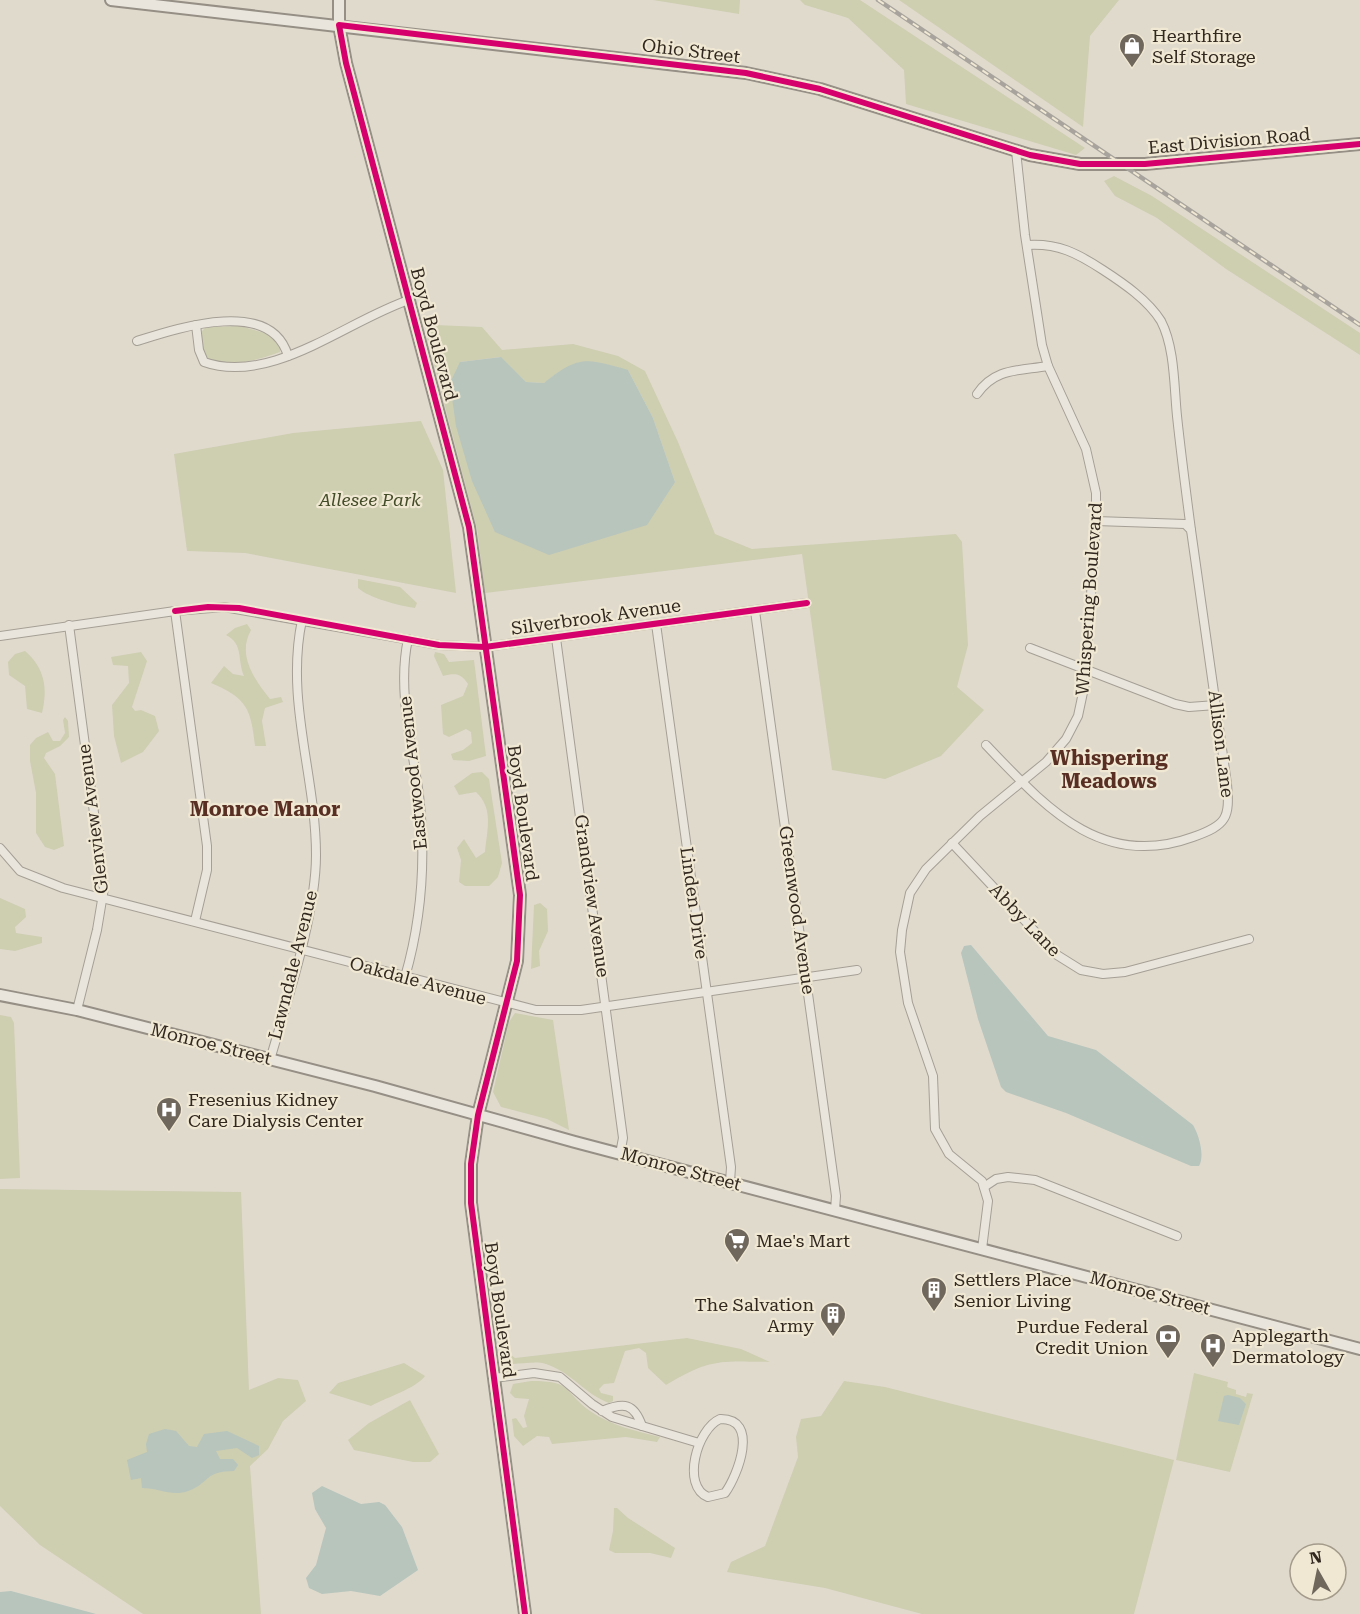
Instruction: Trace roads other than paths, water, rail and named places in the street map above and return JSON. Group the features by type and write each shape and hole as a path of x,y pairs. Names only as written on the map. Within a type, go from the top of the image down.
{"street":[{"name":"Ohio Street","path":"111,0 746,73 820,89 1030,155"},
{"name":"Boyd Boulevard","path":"339,0 339,26 346,63 469,527 520,895 517,961 478,1115 471,1164 471,1203 525,1614"},
{"name":"East Division Road","path":"1030,155 1062,162 1101,166 1360,144"},
{"name":"Whispering Boulevard","path":"984,1187 972,1171 944,1148 934,1130 933,1076 908,1003 900,952 902,930 910,893 926,869 952,843 1051,758 1066,739 1082,703 1096,521 1096,492 1086,449 1048,366 1039,329 1016,151"},
{"name":"Allison Lane","path":"986,745 1065,821 1114,842 1161,844 1203,834 1222,823 1229,810 1167,339 1160,320 1130,288 1080,255 1063,247 1045,244 1027,245"},
{"path":"196,325 199,350 204,362 224,369 288,356 330,339 381,309 409,300"},
{"path":"137,341 196,325 239,322 264,327 284,342 288,356"},
{"path":"977,394 987,379 1004,373 1048,366"},
{"path":"1096,521 1185,524 1191,530"},
{"name":"Silverbrook Avenue","path":"0,636 175,611 224,607 439,645 485,647 807,603"},
{"path":"175,611 207,846 207,870 195,921"},
{"name":"Greenwood Avenue","path":"755,611 807,978 836,1196 835,1210"},
{"name":"Lawndale Avenue","path":"270,1060 300,949 312,895 316,855 296,692 297,641 302,620"},
{"name":"Linden Drive","path":"656,624 731,1167 730,1182"},
{"name":"Glenview Avenue","path":"69,625 103,876 103,898 77,1010"},
{"name":"Grandview Avenue","path":"556,638 607,1007 623,1138 620,1154"},
{"name":"Eastwood Avenue","path":"405,977 417,924 423,864 420,806 403,678 408,639"},
{"path":"1030,648 1175,704 1189,707 1216,705"},
{"name":"Abby Lane","path":"952,843 1057,955 1081,970 1103,974 1125,972 1249,939"},
{"name":"Oakdale Avenue","path":"0,848 20,872 40,881 506,1003 557,1012 607,1007 857,970"},
{"name":"Monroe Street","path":"0,995 77,1010 270,1060 1360,1349"},
{"path":"982,1249 988,1201 984,1187 996,1179 1008,1177 1035,1180 1177,1236"},
{"path":"494,1378 534,1373 560,1377 602,1411 699,1443"},
{"path":"602,1411 623,1404 631,1405 642,1426"},
{"path":"720,1419 730,1420 739,1427 743,1439 742,1454 724,1493 708,1497 699,1492 695,1483 699,1443 706,1429 720,1419"}],"railway":[{"path":"878,0 1360,325"}],"place":[{"name":"Hearthfire Self Storage","path":"1132,69"},
{"name":"Fresenius Kidney Care Dialysis Center","path":"169,1133"},
{"name":"Mae's Mart","path":"737,1264"},
{"name":"Settlers Place Senior Living","path":"934,1313"},
{"name":"The Salvation Army","path":"833,1338"},
{"name":"Purdue Federal Credit Union","path":"1168,1360"},
{"name":"Applegarth Dermatology","path":"1213,1369"}],"district":[{"name":"Whispering Meadows","path":"1109,770"},
{"name":"Monroe Manor","path":"265,809"}],"park label":[{"name":"Allesee Park","path":"370,500"}]}
